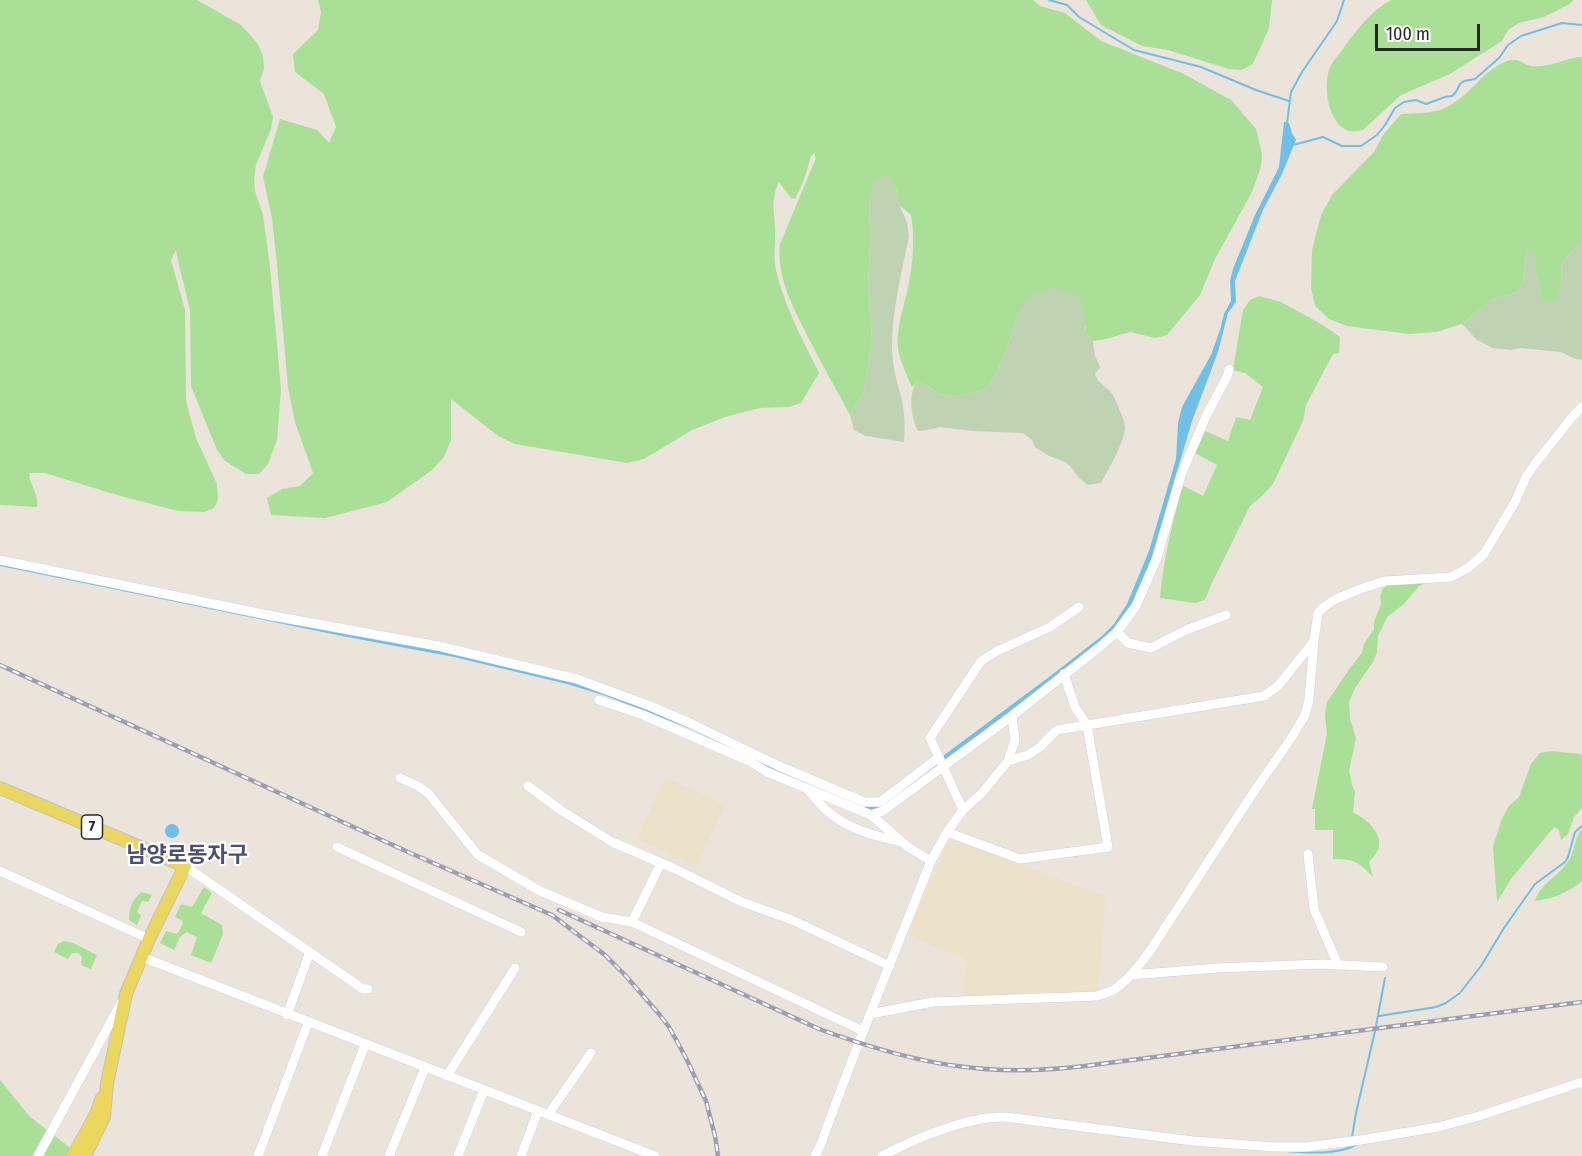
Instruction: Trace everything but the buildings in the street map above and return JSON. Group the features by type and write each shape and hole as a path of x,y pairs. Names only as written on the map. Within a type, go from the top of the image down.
{"main road":[{"name":"7","path":"0,788 185,866"},
{"path":"74,1156 104,1117 107,1083 126,994 149,939 185,866"},
{"path":"85,1156 95,1127"}],"street":[{"path":"0,560 278,617 438,646 577,679 648,705 779,766 864,802 880,801 1012,716 1117,632 1136,606 1148,580 1166,529 1181,475 1229,369"},
{"path":"870,1014 933,1002 1097,996 1114,990 1131,975 1150,951 1305,715 1310,700 1318,613 1336,599 1385,581 1451,577 1468,568 1484,555 1515,502 1526,477 1582,407"},
{"path":"963,810 930,738 981,661 997,651 1050,627 1078,607"},
{"path":"1117,632 1128,643 1151,648 1186,630 1226,615"},
{"path":"1008,760 1028,755 1057,730 1264,696 1278,686 1314,641"},
{"path":"947,832 1020,859 1108,847 1087,725 1075,707 1064,674"},
{"path":"599,700 643,715 747,760 767,772 871,815 903,843 931,861"},
{"path":"815,1156 931,861 947,832 963,810 982,793 1008,760 1015,740 1012,716"},
{"path":"871,815 883,811 941,761"},
{"path":"400,778 428,793 478,855 540,891 602,917 633,922 863,1031"},
{"path":"528,786 562,811 612,842 742,902 792,920 890,966"},
{"path":"808,789 836,818 870,834 903,843"},
{"path":"337,847 521,932"},
{"path":"1308,854 1314,909 1338,965"},
{"path":"633,922 661,863"},
{"path":"185,866 363,989 368,989"},
{"path":"0,871 149,939"},
{"path":"287,1015 310,952"},
{"path":"142,957 643,1154 655,1156"},
{"path":"1131,975 1217,968 1322,964 1383,967"},
{"path":"447,1076 514,968"},
{"path":"38,1156 126,994"},
{"path":"258,1156 308,1023"},
{"path":"322,1156 365,1045"},
{"path":"548,1115 591,1053"},
{"path":"389,1156 424,1068"},
{"path":"882,1156 948,1128 993,1117 1193,1141 1292,1148 1323,1145 1438,1127 1582,1082"},
{"path":"458,1156 484,1090"},
{"path":"521,1156 538,1111"}],"shaded area":[{"path":"665,777 725,805 697,866 637,839"},
{"path":"950,838 1106,897 1098,991 1092,994 966,996 964,991 966,959 921,941 908,931"}],"green space":[{"path":"0,0 197,0 241,25 258,44 263,56 264,69 260,81 273,117 271,129 256,165 254,178 255,191 263,215 270,267 281,389 277,440 268,464 259,474 246,474 225,461 217,450 191,386 190,310 176,250 171,260 185,310 186,401 196,438 217,484 218,500 214,508 204,512 178,511 45,473 29,473 37,498 37,507 0,505"},
{"path":"318,0 1033,0 1040,6 1065,13 1101,41 1184,74 1231,100 1256,129 1262,154 1261,167 1252,192 1215,259 1200,295 1167,335 1155,338 1130,332 1093,341 1086,334 1086,326 1018,313 1006,351 991,383 981,391 956,396 939,394 917,382 912,387 899,353 898,340 912,261 911,215 900,206 896,188 870,198 868,284 872,340 864,391 850,415 798,318 781,269 780,244 816,158 814,153 795,199 791,198 779,182 774,205 775,260 779,283 819,373 801,403 789,407 760,408 725,417 692,430 644,459 627,463 515,444 498,436 451,399 451,440 444,457 432,470 387,502 325,518 271,515 267,498 282,489 300,486 313,473 295,422 288,387 272,218 263,177 280,119 317,130 329,143 336,127 324,94 295,72 293,54 318,30 321,12"},
{"path":"1086,0 1272,0 1269,28 1253,64 1242,70 1229,69 1168,50 1142,46 1101,25"},
{"path":"1391,0 1574,0 1544,17 1519,23 1508,30 1502,41 1450,74 1401,95 1363,130 1349,131 1342,127 1331,112 1327,92 1328,73 1333,62 1360,26 1377,9"},
{"path":"1582,57 1582,244 1580,242 1562,262 1557,302 1542,302 1527,247 1523,280 1519,292 1493,299 1462,324 1436,332 1409,334 1347,326 1329,319 1315,306 1311,288 1312,250 1321,215 1332,195 1374,152 1383,135 1401,114 1431,112 1447,107 1456,102 1493,69 1510,60 1537,66"},
{"path":"887,175 896,188 909,236 892,332 894,367 904,410 904,442 866,436 854,430 850,415 864,391 872,340 868,284 870,198 875,179"},
{"path":"1580,242 1582,244 1582,360 1561,352 1493,348 1477,340 1462,324 1493,299 1519,292 1523,280 1527,246 1535,251 1542,301 1556,302 1561,281 1562,262"},
{"path":"1054,288 1076,294 1084,308 1086,334 1093,341 1095,356 1100,367 1095,374 1113,395 1125,426 1120,447 1101,483 1088,485 1065,462 1035,447 1032,440 1023,433 940,427 918,431 914,419 912,392 917,382 939,394 956,396 981,391 991,383 1006,351 1018,313 1034,293"},
{"path":"1259,296 1281,302 1340,337 1339,353 1333,354 1306,405 1303,421 1273,484 1250,506 1205,600 1195,603 1160,598 1166,555 1182,485 1203,496 1217,465 1195,453 1205,431 1228,441 1236,417 1250,420 1263,387 1245,373 1233,370 1243,310 1250,300"},
{"path":"1428,582 1419,586 1404,604 1387,617 1378,636 1377,652 1373,662 1355,688 1349,702 1350,719 1356,738 1349,771 1355,792 1353,812 1373,827 1378,838 1378,850 1369,862 1373,877 1356,862 1333,859 1333,830 1315,830 1315,809 1312,809 1327,734 1325,715 1327,702 1362,653 1364,644 1374,629 1383,588 1392,584"},
{"path":"1552,751 1582,756 1582,808 1574,817 1568,834 1561,840 1559,830 1554,827 1511,879 1497,902 1493,847 1501,821 1509,806 1519,797 1531,764 1540,753"},
{"path":"1582,829 1582,881 1560,895 1535,901 1541,889 1569,860 1577,836"},
{"path":"204,887 212,893 201,913 222,925 223,934 211,963 191,955 197,937 186,932 180,937 174,950 160,943 166,931 177,934 183,921 175,917 181,904 192,907"},
{"path":"142,892 152,895 148,902 142,901 137,912 141,915 137,925 129,920 130,912 133,901"},
{"path":"64,941 97,955 91,969 81,965 82,957 78,953 72,953 68,959 54,952 58,944"},
{"path":"0,1080 30,1117 81,1156 0,1156"}],"water":[{"path":"1284,122 1289,123 1296,140 1282,174 1263,210 1235,281 1236,302 1228,313 1218,352 1192,421 1150,563 1132,604 1102,641 877,810 871,810 778,772 691,729 606,696 567,684 454,657 0,566 0,562 481,659 568,680 645,707 865,804 900,788 1049,677 1102,636 1114,624 1127,604 1149,551 1176,459 1178,423 1182,407 1211,355 1224,314 1231,301 1230,281 1233,269 1255,215 1279,167"},
{"path":"172,824 177,826 179,831 177,836 172,838 167,836 165,831 167,826"}],"waterway":[{"path":"1049,0 1067,5 1079,17 1134,50 1201,67 1289,101"},
{"path":"1287,123 1291,92 1337,21 1344,0"},
{"path":"1293,145 1323,137 1342,146 1361,146 1377,135 1395,108 1404,102 1416,100 1426,104 1452,96 1460,84 1475,79 1499,58 1508,45 1521,36 1562,23 1582,25"},
{"path":"1379,1016 1436,1007 1460,993 1481,966 1535,884 1565,862 1575,832 1582,826"},
{"path":"1376,1026 1385,978"},
{"path":"1352,1137 1375,1031"},
{"path":"1286,1151 1331,1152 1356,1145"}],"railway":[{"path":"0,665 408,852 552,915 605,955 669,1027 706,1101 718,1156"},
{"path":"559,910 819,1029 904,1056 973,1068 1021,1070 1085,1066 1582,1002"}],"district":[{"name":"남양로동자구","path":"187,856"}]}
